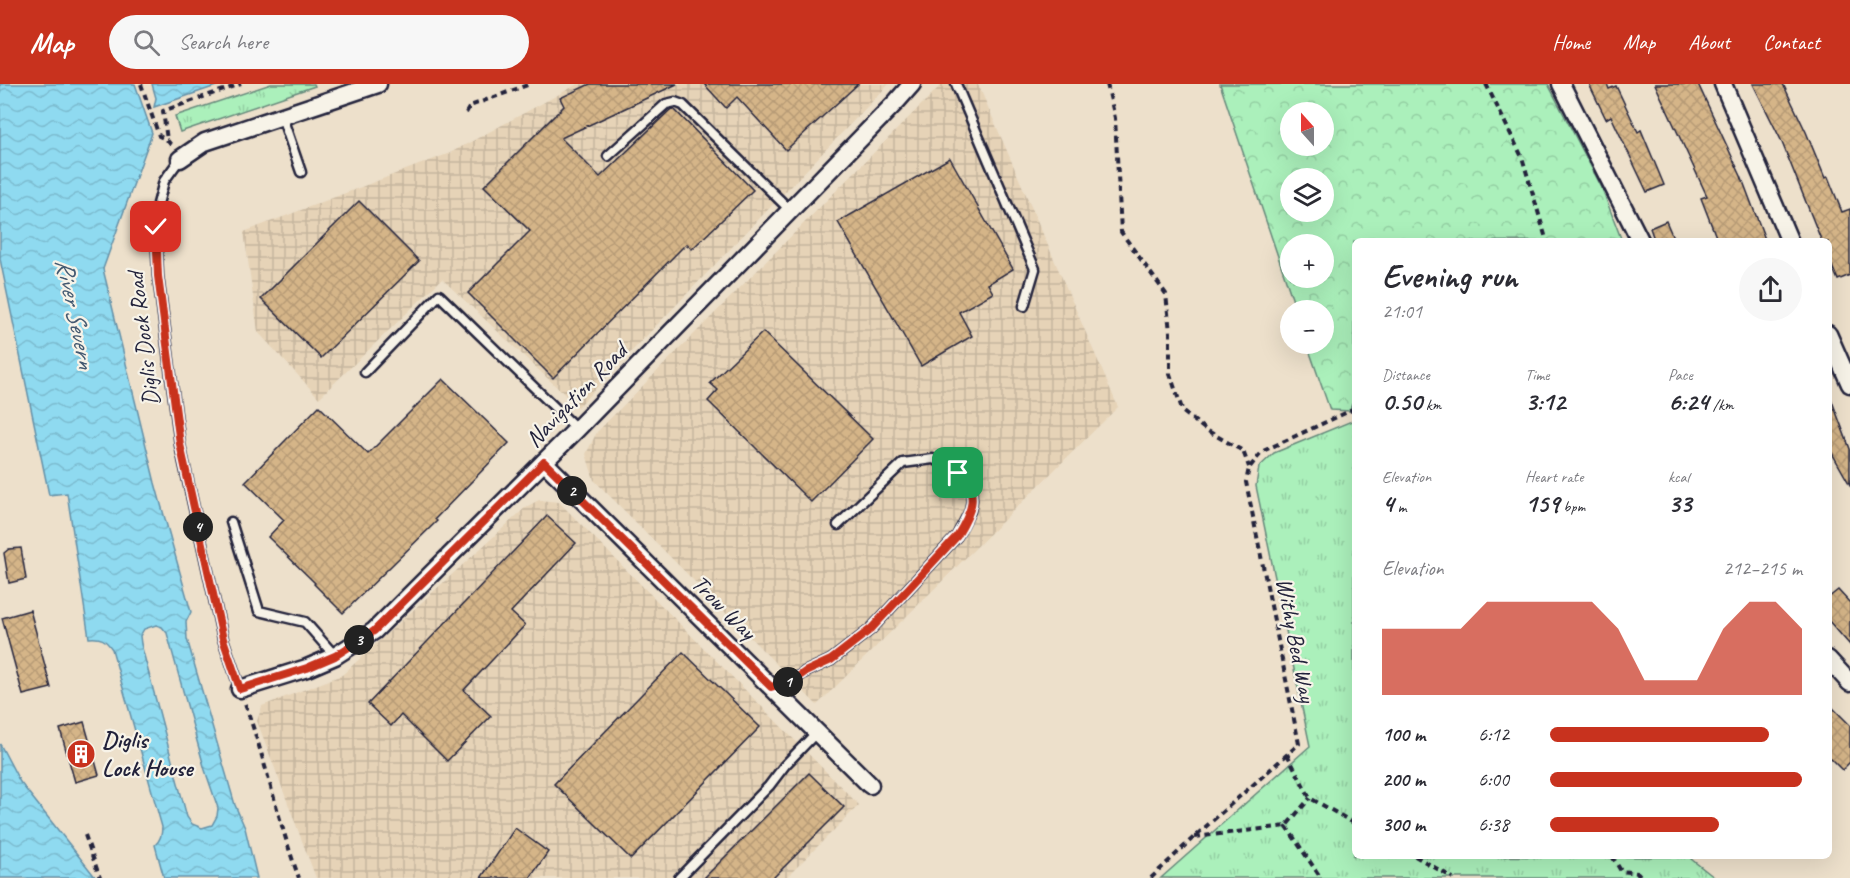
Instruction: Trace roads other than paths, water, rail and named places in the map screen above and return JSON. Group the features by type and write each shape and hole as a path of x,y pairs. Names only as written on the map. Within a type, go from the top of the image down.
{"street":[{"name":"Diglis Dock Road","path":"180,159 206,142 378,84"},
{"name":"Navigation Road","path":"240,689 307,668 335,656 374,631 577,429 912,84"},
{"path":"1561,84 1639,238"},
{"path":"1723,84 1788,238"},
{"path":"1832,343 1850,384"},
{"name":"Trow Way","path":"544,462 870,785"},
{"path":"1832,663 1850,683"}],"lane":[{"path":"956,84 1035,268 1024,306"},
{"path":"608,156 666,104 675,102 682,105 790,210"},
{"path":"282,117 301,172"},
{"name":"Diglis Dock Road","path":"180,159 164,181 158,204 156,227 158,276 180,444 223,639 240,689"},
{"path":"365,372 439,295 577,429"},
{"path":"771,687 794,680 805,672 831,660 877,623 957,536 970,511 972,500 967,480 946,464 933,459 903,463 838,525"},
{"path":"231,522 259,611 305,622 335,656"},
{"path":"679,878 770,786 785,765 817,732"}],"water":[{"name":"River Severn","path":"0,84 135,84 152,133 103,269 155,483 191,612 186,622 187,639 235,805 245,828 257,878 164,878 155,845 161,837 162,827 112,649 102,639 89,638 67,493 49,495 0,259","holes":["156,625 162,627 167,633 205,770 218,808 212,825 202,828 192,824 187,817 141,644 140,636 144,629"]},
{"path":"152,84 222,84 154,107 156,98"},
{"path":"0,744 20,782 96,878 0,878"}],"place":[{"name":"Diglis Lock House","path":"81,754"}]}
